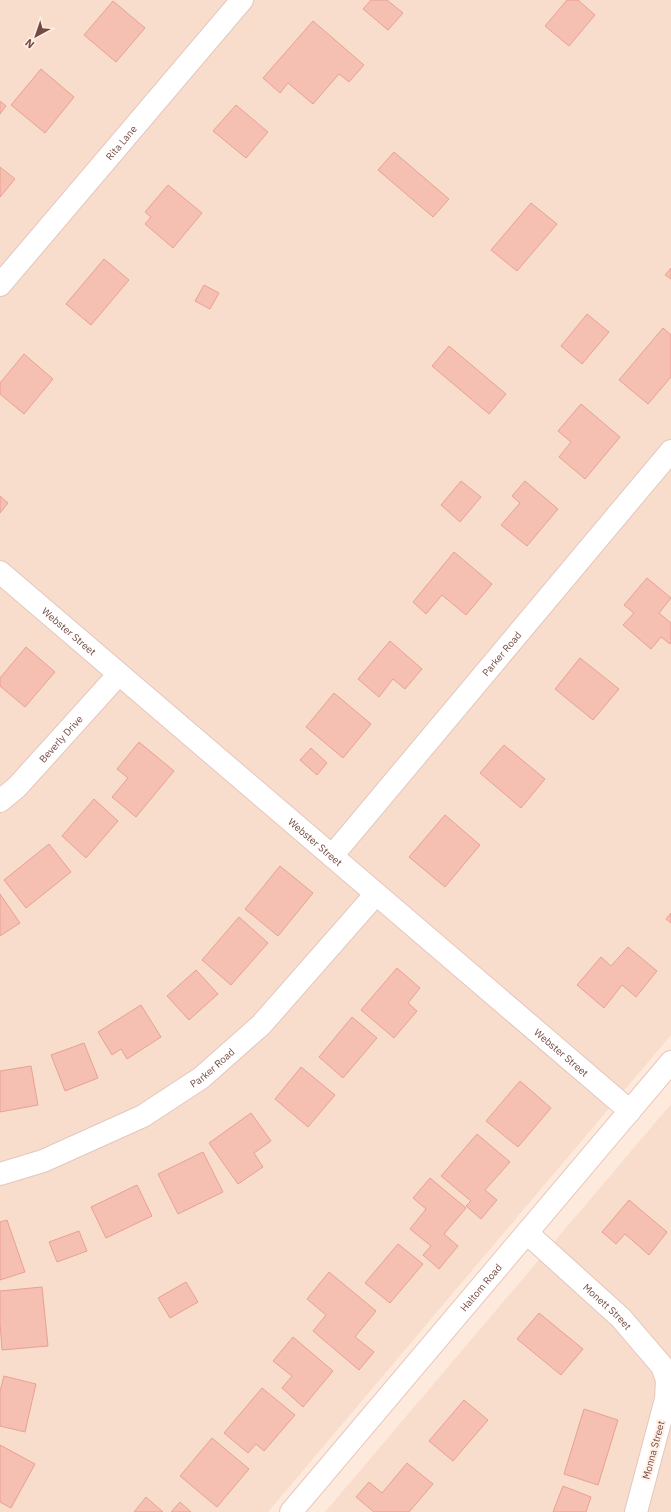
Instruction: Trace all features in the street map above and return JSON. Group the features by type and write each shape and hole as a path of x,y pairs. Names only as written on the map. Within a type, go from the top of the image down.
{"street":[{"name":"Rita Lane","path":"0,286 242,0"},
{"name":"Parker Road","path":"332,856 671,451"},
{"name":"Webster Street","path":"0,572 630,1111"},
{"name":"Beverly Drive","path":"0,801 17,787 120,674"},
{"name":"Parker Road","path":"0,1174 43,1161 143,1116 201,1078 261,1025 376,894"},
{"name":"Haltom Road","path":"291,1512 671,1062"},
{"name":"Monett Street","path":"527,1233 620,1318 662,1366 669,1389"},
{"name":"Monna Street","path":"636,1512 669,1389"}],"shaded area":[{"path":"0,0 671,0 671,1035 268,1512 0,1512"},
{"path":"671,1104 671,1512 325,1512"}],"building":[{"path":"371,0 387,0 403,13 388,30 363,9"},
{"path":"567,0 578,0 595,15 569,46 545,26"},
{"path":"113,1 145,28 116,62 84,35"},
{"path":"313,21 364,65 349,82 339,74 313,104 288,83 280,93 263,78"},
{"path":"41,69 74,97 45,133 11,105"},
{"path":"0,101 6,106 0,114"},
{"path":"236,105 268,132 246,158 213,131"},
{"path":"394,152 449,199 433,217 378,170"},
{"path":"0,167 15,179 0,197"},
{"path":"168,185 202,213 173,248 145,224 151,217 145,212"},
{"path":"531,203 557,224 517,271 491,250"},
{"path":"104,259 129,280 91,325 66,304"},
{"path":"671,268 671,279 665,275"},
{"path":"204,285 219,293 210,309 195,301"},
{"path":"587,314 609,332 582,364 561,346"},
{"path":"663,328 671,335 671,377 648,404 619,380"},
{"path":"449,346 506,394 489,414 432,366"},
{"path":"24,354 53,379 24,414 0,394 0,383"},
{"path":"581,404 620,437 585,479 559,457 571,442 558,431"},
{"path":"461,481 481,497 460,522 441,505"},
{"path":"525,481 558,509 527,546 501,525 520,503 512,496"},
{"path":"0,496 8,503 0,513"},
{"path":"454,552 492,584 466,615 442,595 426,614 413,602"},
{"path":"647,578 671,598 659,613 671,623 671,642 670,644 661,637 651,649 623,625 634,613 624,605"},
{"path":"390,641 422,669 405,689 393,679 379,697 358,679"},
{"path":"26,647 55,672 25,707 0,686 0,678"},
{"path":"580,658 619,689 593,720 555,689"},
{"path":"334,693 371,724 343,758 306,727"},
{"path":"139,742 174,771 136,817 112,797 128,778 117,769"},
{"path":"504,745 545,779 521,808 480,773"},
{"path":"311,748 327,763 317,775 300,760"},
{"path":"94,799 118,821 86,858 62,836"},
{"path":"445,815 480,845 445,887 409,857"},
{"path":"49,844 71,872 26,908 4,880"},
{"path":"280,866 313,893 278,936 245,909"},
{"path":"0,894 20,923 0,936"},
{"path":"671,913 671,923 666,919"},
{"path":"239,917 268,943 231,985 202,960"},
{"path":"628,947 657,971 636,997 622,985 604,1008 577,985 601,957 611,966"},
{"path":"397,968 420,988 408,1003 417,1011 394,1038 361,1010"},
{"path":"196,970 218,994 189,1020 167,996"},
{"path":"141,1005 161,1037 127,1059 121,1049 112,1055 98,1032"},
{"path":"352,1017 377,1038 343,1078 319,1057"},
{"path":"84,1043 98,1078 65,1091 51,1055"},
{"path":"31,1066 38,1105 0,1112 0,1071"},
{"path":"301,1067 335,1095 308,1127 275,1099"},
{"path":"520,1081 551,1108 518,1147 486,1121"},
{"path":"251,1113 271,1141 254,1153 263,1167 238,1184 209,1143"},
{"path":"477,1134 510,1162 485,1190 497,1200 481,1219 466,1206 471,1201 441,1176"},
{"path":"203,1152 223,1192 178,1214 158,1174"},
{"path":"430,1178 466,1208 444,1234 458,1246 439,1269 423,1255 431,1246 410,1229 426,1209 413,1198"},
{"path":"137,1185 152,1216 106,1238 91,1207"},
{"path":"629,1200 667,1232 649,1255 625,1234 616,1244 602,1232"},
{"path":"7,1220 25,1272 0,1280 0,1222"},
{"path":"79,1231 87,1251 57,1262 49,1242"},
{"path":"398,1244 423,1264 390,1303 365,1283"},
{"path":"329,1272 376,1311 355,1337 374,1352 359,1370 313,1331 326,1315 307,1299"},
{"path":"186,1282 198,1302 170,1318 158,1298"},
{"path":"42,1287 48,1346 2,1350 0,1291"},
{"path":"539,1313 583,1349 561,1375 517,1339"},
{"path":"293,1337 333,1371 303,1407 282,1388 292,1376 273,1361"},
{"path":"4,1376 36,1384 25,1432 0,1426 0,1391"},
{"path":"262,1388 295,1415 264,1451 256,1444 248,1453 224,1433"},
{"path":"464,1400 488,1420 453,1461 429,1441"},
{"path":"584,1409 618,1420 598,1485 564,1474"},
{"path":"212,1438 249,1469 217,1507 180,1476"},
{"path":"0,1445 35,1464 11,1508 0,1502"},
{"path":"407,1463 433,1484 409,1512 374,1512 356,1497 369,1482 382,1493"},
{"path":"563,1486 591,1497 586,1512 553,1512"},
{"path":"146,1497 163,1512 134,1512"},
{"path":"180,1502 191,1512 171,1512"}]}
